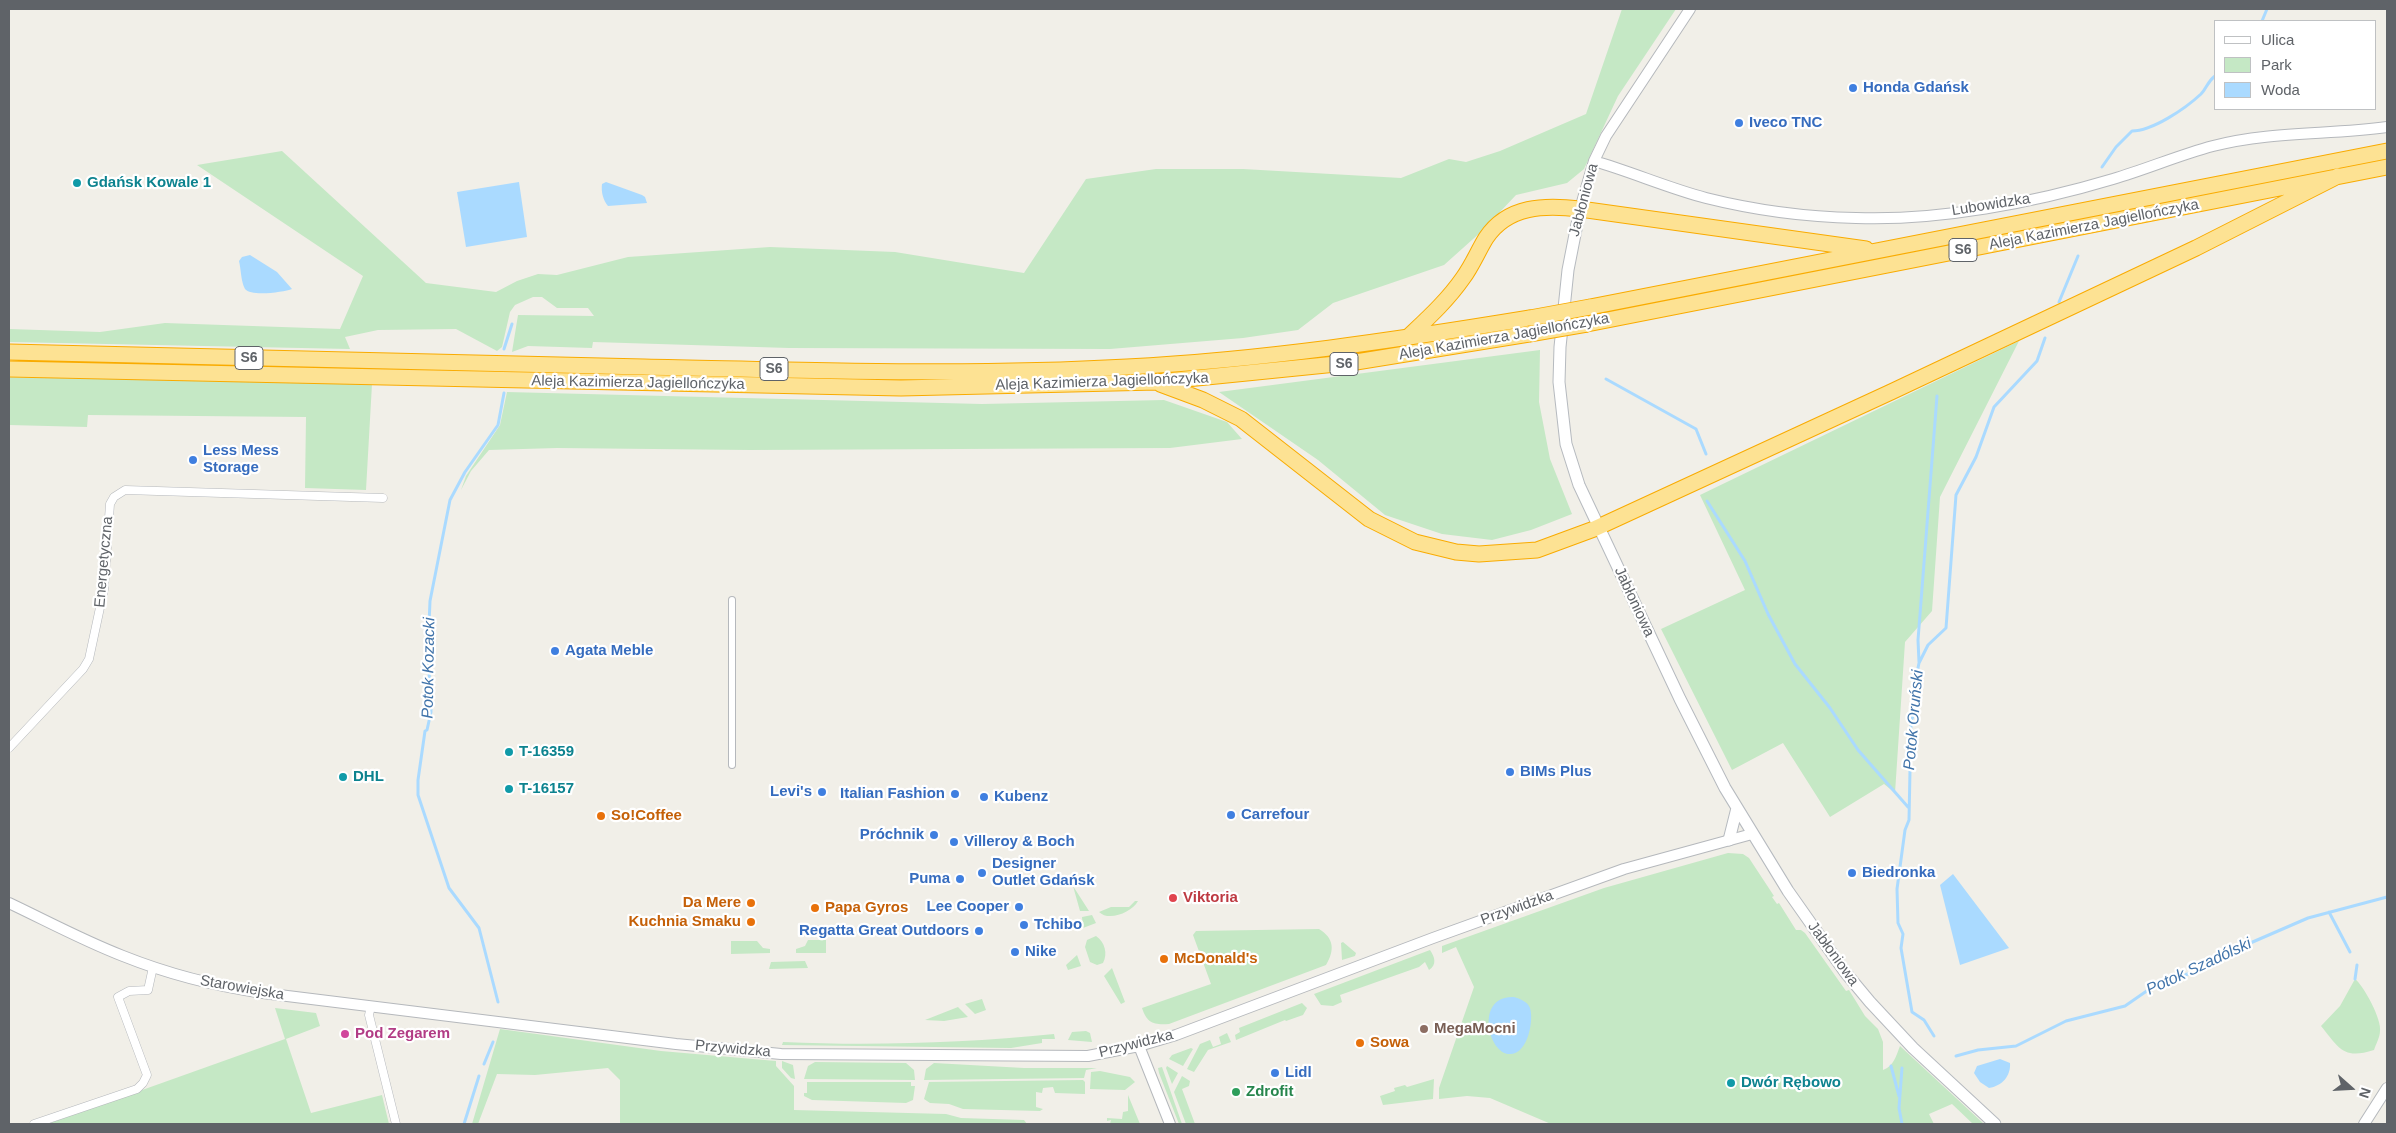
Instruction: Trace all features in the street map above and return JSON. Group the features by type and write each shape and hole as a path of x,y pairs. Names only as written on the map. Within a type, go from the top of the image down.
{"highway":[{"name":"Aleja Kazimierza Jagiellończyka","path":"9,352 938,372 1140,366 1283,355 1407,338 1590,307 2387,151"},
{"name":"Aleja Kazimierza Jagiellończyka","path":"9,369 901,388 1157,382 1356,362 1587,324 2387,167"},
{"path":"1157,382 1203,400 1241,419 1369,519 1415,542 1456,552 1498,554 1537,550 1562,543 1599,527 2196,248 2338,176"},
{"path":"1407,338 1448,298 1465,276 1487,237 1498,225 1513,214 1530,208 1552,206 1580,209 1875,250"}],"main road":[{"name":"Jabłoniowa","path":"1580,209 1568,270 1560,347 1560,411 1566,444 1574,469 1599,527 1680,699 1736,808 1752,834 1840,965 1870,1002 1913,1048 1994,1124"},
{"path":"1728,840 1736,808"}],"street":[{"name":"Jabłoniowa","path":"1580,209 1594,161 1612,124 1690,9"},
{"name":"Lubowidzka","path":"1594,161 1706,198 1740,205 1821,216 1857,218 1912,217 2041,197 2113,179 2214,146 2244,140 2387,127"},
{"name":"Energetyczna","path":"9,748 83,670 89,659 104,589 110,504 114,497 125,490 383,498"},
{"path":"732,600 732,765"},
{"name":"Przywidzka","path":"489,1019 676,1044 780,1054 1088,1056 1139,1046 1606,876 1752,834"},
{"name":"Starowiejska","path":"9,903 95,944 153,967 236,989 489,1019"},
{"path":"34,1124 137,1089 143,1083 147,1075 118,996 129,991 148,990 153,967"},
{"path":"371,1006 369,1015 396,1124"},
{"path":"1139,1046 1170,1124"},
{"path":"2364,1124 2387,1088"}],"green space":[{"path":"1622,9 1676,9 1618,96 1584,169 1567,183 1516,195 1482,231 1444,265 1333,303 1298,330 1243,338 1110,349 789,348 593,342 592,348 528,346 512,352 518,315 594,316 588,308 557,308 542,297 533,297 515,305 510,312 502,347 497,351 456,329 378,330 345,337 350,349 9,342 9,329 100,332 165,323 340,329 363,276 197,165 282,151 426,283 496,292 517,281 538,274 557,275 628,257 770,247 895,252 1024,273 1086,179 1156,169 1243,169 1401,178 1449,159 1466,162 1500,151 1586,114"},
{"path":"2019,341 1940,497 1932,611 1905,642 1895,793 1884,784 1830,817 1783,743 1732,770 1661,629 1745,590 1700,495"},
{"path":"1540,350 1539,402 1550,459 1572,514 1531,530 1492,540 1442,534 1385,515 1318,460 1219,392"},
{"path":"9,377 372,384 366,490 305,488 306,417 88,415 87,427 9,425"},
{"path":"507,392 982,404 1164,400 1227,422 1242,439 1170,448 750,450 557,448 489,450 471,471 461,490 466,476 500,425"},
{"path":"1728,853 1743,854 1749,858 1774,896 1772,897 1777,904 1779,903 1796,930 1801,930 1805,933 1846,991 1849,990 1865,1016 1878,1029 1883,1042 1883,1070 1892,1063 1900,1046 1984,1124 1973,1124 1952,1104 1929,1114 1934,1124 1551,1124 1490,1098 1467,1096 1439,1099 1439,1088 1474,987 1456,947 1442,953 1442,946 1604,888"},
{"path":"1073,886 1089,911 1080,911"},
{"path":"1135,901 1138,901 1131,909 1114,916 1103,915 1099,912 1111,907 1129,907"},
{"path":"1092,915 1096,923 1083,928 1082,917"},
{"path":"1319,929 1328,936 1332,945 1331,954 1326,965 1169,1024 1151,1022 1144,1013 1142,1008 1211,984 1193,935 1196,931"},
{"path":"1096,936 1102,941 1105,952 1105,960 1097,965 1090,962 1085,947 1087,940"},
{"path":"808,940 826,940 826,953 796,953 796,949 805,946"},
{"path":"731,941 757,941 763,948 770,949 770,953 731,954"},
{"path":"1343,942 1356,953 1355,956 1342,960 1341,943"},
{"path":"1430,950 1434,961 1432,968 1429,970 1425,962 1419,967 1340,995 1342,1002 1333,1006 1321,1005 1314,994"},
{"path":"1077,955 1081,966 1068,970 1066,965"},
{"path":"805,961 808,968 769,969 771,962"},
{"path":"1112,968 1125,1002 1121,1004 1104,976"},
{"path":"2355,979 2372,1004 2380,1031 2374,1050 2355,1054 2348,1053 2338,1046 2321,1026 2340,1006"},
{"path":"982,999 986,1010 975,1014 965,1004"},
{"path":"1302,1003 1307,1008 1303,1015 1285,1020 1236,1040 1235,1035 1240,1032 1239,1028"},
{"path":"958,1007 968,1017 944,1021 925,1020"},
{"path":"275,1008 316,1013 320,1026 286,1039 311,1113 382,1095 389,1124 47,1124 285,1039"},
{"path":"500,1029 661,1051 776,1061 776,1066 794,1086 794,1110 946,1114 961,1118 1024,1120 1027,1124 620,1124 620,1080 608,1068 535,1075 497,1074 478,1124 472,1124"},
{"path":"1086,1031 1090,1033 1092,1042 1068,1040 1072,1032"},
{"path":"1227,1033 1231,1042 1208,1050 1194,1072 1187,1069 1200,1044 1210,1040 1213,1047 1221,1044 1219,1037"},
{"path":"1054,1034 1055,1039 1042,1039 1042,1043 1011,1048 782,1045 783,1042 885,1044 952,1042"},
{"path":"1191,1048 1193,1049 1183,1066 1169,1059 1172,1055"},
{"path":"782,1061 793,1065 795,1079 791,1078 782,1068"},
{"path":"815,1062 906,1063 914,1070 915,1080 804,1079 808,1066"},
{"path":"934,1063 1024,1068 1097,1068 1086,1070 1084,1078 924,1080 926,1069"},
{"path":"1167,1066 1178,1073 1172,1084 1166,1068"},
{"path":"1162,1067 1182,1124 1179,1124 1159,1073 1158,1068"},
{"path":"1100,1071 1130,1077 1135,1082 1125,1090 1090,1089 1091,1072"},
{"path":"1182,1076 1190,1081 1189,1086 1182,1089 1195,1124 1186,1124 1174,1092"},
{"path":"1434,1079 1433,1099 1383,1105 1380,1096 1395,1091 1394,1088 1405,1085 1407,1087"},
{"path":"1083,1080 1085,1082 1085,1094 1055,1093 1053,1087 1043,1088 1042,1093 1036,1092 1036,1107 1043,1109 1040,1111 963,1109 949,1104 930,1103 924,1099 929,1082"},
{"path":"807,1082 911,1082 911,1086 915,1086 913,1100 906,1103 812,1100 804,1096 804,1093 807,1093"},
{"path":"1128,1095 1140,1124 1110,1124 1111,1120 1107,1121 1107,1118 1122,1119 1123,1112 1128,1111"}],"water":[{"path":"519,182 527,237 466,247 457,192"},
{"path":"606,182 642,195 647,203 608,206 602,190 602,184"},
{"path":"250,255 277,272 292,289 254,293 245,289 239,261 242,257"},
{"path":"1953,874 2009,948 1960,965 1940,885"},
{"path":"1514,997 1529,1006 1531,1020 1526,1042 1517,1052 1511,1054 1503,1052 1496,1046 1491,1036 1489,1015 1493,1005 1501,999"},
{"path":"2000,1059 2010,1063 2009,1072 2002,1083 1989,1088 1980,1082 1974,1073 1977,1066"}],"waterway":[{"name":"Potok Oruński","path":"2262,20 2267,9"},
{"name":"Potok Oruński","path":"2102,167 2116,147 2132,131 2149,127 2177,112 2201,94 2214,77"},
{"name":"Potok Oruński","path":"2059,302 2078,256"},
{"name":"Potok Kozacki","path":"504,349 512,324"},
{"name":"Potok Oruński","path":"1934,1036 1924,1020 1912,1012 1901,948 1903,934 1898,923 1897,889 1905,830 1909,820 1911,721 1918,705 1915,683 1919,663 1928,645 1946,628 1956,495 1976,457 1994,407 2037,361 2045,338"},
{"path":"1606,379 1696,429 1706,454"},
{"name":"Potok Kozacki","path":"498,1002 479,928 449,888 418,795 418,780 425,731 427,730 431,712 428,648 430,601 450,500 465,472 498,425 504,393"},
{"path":"1919,662 1918,640 1937,396"},
{"path":"1707,501 1745,561 1768,614 1795,664 1830,708 1858,750 1908,807"},
{"name":"Potok Szadólski","path":"1956,1056 1978,1050 2016,1046 2066,1021 2125,1006 2151,988 2206,967 2248,944 2308,918 2387,897"},
{"path":"2329,912 2350,952"},
{"path":"2355,979 2357,965"},
{"name":"Potok Kozacki","path":"484,1064 493,1042"},
{"path":"1891,1066 1899,1096"},
{"name":"Potok Oruński","path":"1902,1068 1899,1108 1902,1124"},
{"name":"Potok Kozacki","path":"464,1124 479,1076"}],"place":[{"name":"Honda Gdańsk","path":"1853,88"},
{"name":"Iveco TNC","path":"1739,123"},
{"name":"Gdańsk Kowale 1","path":"77,183"},
{"name":"Less Mess Storage","path":"193,460"},
{"name":"Agata Meble","path":"555,651"},
{"name":"T-16359","path":"509,752"},
{"name":"BIMs Plus","path":"1510,772"},
{"name":"DHL","path":"343,777"},
{"name":"T-16157","path":"509,789"},
{"name":"Levi's","path":"822,792"},
{"name":"Italian Fashion","path":"955,794"},
{"name":"Kubenz","path":"984,797"},
{"name":"Carrefour","path":"1231,815"},
{"name":"So!Coffee","path":"601,816"},
{"name":"Próchnik","path":"934,835"},
{"name":"Villeroy & Boch","path":"954,842"},
{"name":"Designer Outlet Gdańsk","path":"982,873"},
{"name":"Biedronka","path":"1852,873"},
{"name":"Puma","path":"960,879"},
{"name":"Viktoria","path":"1173,898"},
{"name":"Da Mere","path":"751,903"},
{"name":"Lee Cooper","path":"1019,907"},
{"name":"Papa Gyros","path":"815,908"},
{"name":"Kuchnia Smaku","path":"751,922"},
{"name":"Tchibo","path":"1024,925"},
{"name":"Regatta Great Outdoors","path":"979,931"},
{"name":"Nike","path":"1015,952"},
{"name":"McDonald's","path":"1164,959"},
{"name":"MegaMocni","path":"1424,1029"},
{"name":"Pod Zegarem","path":"345,1034"},
{"name":"Sowa","path":"1360,1043"},
{"name":"Lidl","path":"1275,1073"},
{"name":"Dwór Rębowo","path":"1731,1083"},
{"name":"Zdrofit","path":"1236,1092"}]}
